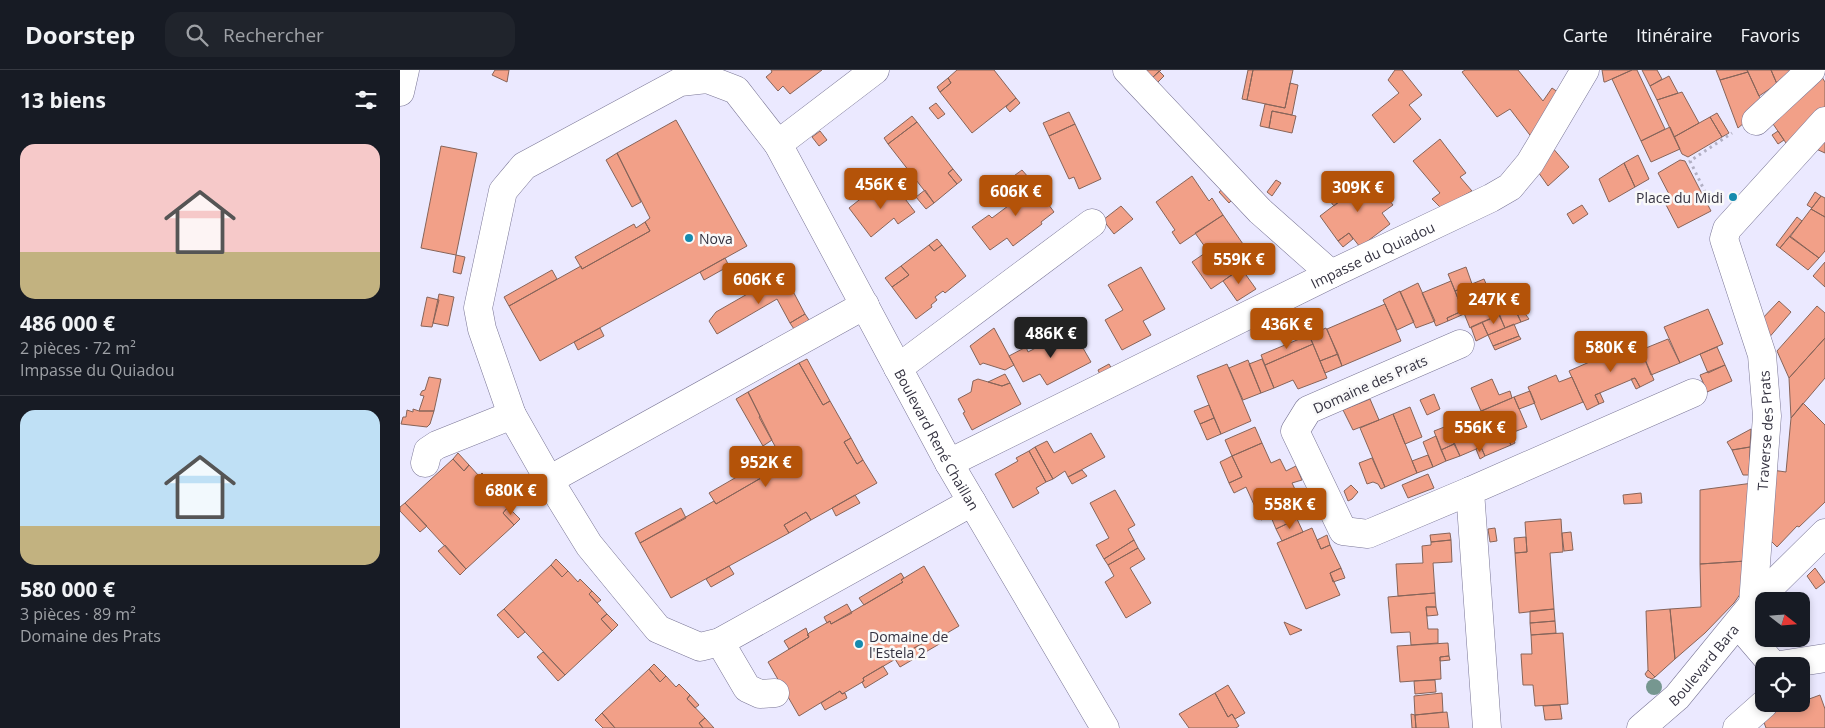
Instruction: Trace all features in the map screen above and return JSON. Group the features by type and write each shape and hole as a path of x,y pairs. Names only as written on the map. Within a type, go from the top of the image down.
{"street":[{"path":"400,92 405,70"},
{"path":"778,144 875,70"},
{"path":"1128,70 1260,211 1331,274"},
{"name":"Impasse du Quiadou","path":"949,463 1510,187 1530,163 1586,70"},
{"path":"1756,121 1811,70"},
{"name":"Boulevard René Chaillan","path":"720,642 700,647 658,629 589,545 548,480 512,415 482,329 478,308 503,192 524,166 680,82 707,79 736,90 778,144 949,463 1105,728"},
{"path":"1725,232 1825,121"},
{"path":"898,368 1092,223"},
{"name":"Traverse des Prats","path":"1725,232 1724,239 1762,355 1768,416 1746,614"},
{"path":"548,480 864,306"},
{"name":"Domaine des Prats","path":"1460,344 1308,410 1295,431 1343,531 1368,534 1693,393"},
{"path":"425,463 428,451 437,445 512,415"},
{"path":"1470,491 1487,728"},
{"path":"775,693 760,694 747,688 720,642 972,502"},
{"name":"Boulevard Bara","path":"1641,728 1677,697 1746,614 1825,533"},
{"path":"1746,614 1769,657"},
{"path":"1810,660 1825,658"},
{"path":"1737,728 1755,712"}],"path":[{"path":"1725,232 1690,161 1751,121 1756,121"}],"building":[{"path":"495,70 509,70 507,82 492,75"},
{"path":"771,70 822,70 790,94 783,86 778,91 766,77 772,72"},
{"path":"957,70 994,70 1016,98 972,133 940,92 951,83 948,78"},
{"path":"1142,70 1161,70 1151,79"},
{"path":"1248,70 1253,70 1247,100 1242,99"},
{"path":"1253,70 1293,70 1285,108 1247,100"},
{"path":"1395,70 1402,70 1422,95 1409,105 1421,119 1394,143 1372,115 1399,93 1388,80"},
{"path":"1465,70 1518,70 1543,101 1552,88 1565,97 1536,143 1510,109 1497,117 1462,72"},
{"path":"1602,70 1632,70 1604,82"},
{"path":"1632,70 1637,70 1665,129 1641,141 1612,79"},
{"path":"1642,70 1657,70 1662,79 1650,86"},
{"path":"1716,70 1747,70 1748,72 1720,80"},
{"path":"1747,70 1771,70 1777,84 1759,96"},
{"path":"1771,70 1798,70 1777,84"},
{"path":"1159,71 1164,76 1156,84 1151,79"},
{"path":"1748,72 1765,105 1738,128 1720,80"},
{"path":"1820,74 1825,82 1825,108 1788,146 1769,118"},
{"path":"1669,76 1678,93 1657,100 1650,86"},
{"path":"948,78 951,83 940,92 937,87"},
{"path":"1290,83 1298,85 1292,115 1272,111 1269,128 1260,126 1265,104 1285,108"},
{"path":"1682,92 1699,123 1674,137 1657,100"},
{"path":"1016,98 1020,103 1010,112 1006,107"},
{"path":"936,103 945,114 938,119 929,108"},
{"path":"1272,111 1296,116 1292,133 1269,128"},
{"path":"1069,112 1075,124 1049,136 1043,123"},
{"path":"1717,113 1729,133 1722,137 1710,117"},
{"path":"912,116 917,122 888,144 884,138"},
{"path":"1710,117 1722,137 1688,157 1682,154 1674,137"},
{"name":"Nova","path":"676,120 747,246 540,361 509,306 581,266 582,269 650,231 645,222 650,218 617,153"},
{"path":"917,122 953,169 948,173 957,184 934,203 888,144"},
{"path":"1075,124 1101,179 1079,189 1074,177 1069,179 1049,136"},
{"path":"1670,127 1680,149 1651,162 1641,141"},
{"path":"820,131 827,140 819,146 812,137"},
{"path":"1778,131 1784,140 1778,144 1772,135"},
{"path":"1825,136 1825,153 1814,148"},
{"path":"1440,139 1466,173 1460,177 1472,191 1441,208 1432,199 1440,193 1413,161"},
{"path":"441,146 477,153 456,255 421,248"},
{"path":"1551,146 1569,167 1548,186 1536,169"},
{"path":"617,153 641,202 632,207 606,160"},
{"path":"1638,155 1649,179 1635,187 1624,163"},
{"path":"1680,160 1685,161 1711,211 1678,228 1663,199 1670,196 1658,173"},
{"path":"1624,163 1635,187 1609,202 1599,179"},
{"path":"953,169 962,180 957,184 948,173"},
{"path":"1022,170 1029,178 1015,184 1015,191 1007,181"},
{"path":"1352,175 1364,190 1375,182 1393,205 1382,213 1390,224 1360,247 1349,233 1338,241 1320,216 1349,194 1341,184"},
{"path":"1192,176 1209,201 1212,198 1223,215 1180,244 1172,232 1175,230 1156,202"},
{"path":"1029,178 1054,212 1041,222 1042,224 1013,246 1007,238 990,250 972,227 989,215 992,218 1020,197 1015,191 1015,184"},
{"path":"1276,180 1281,183 1272,196 1267,192"},
{"path":"1341,184 1349,194 1334,206 1325,195"},
{"path":"896,187 915,212 898,224 894,218 871,237 849,208 873,189 880,199"},
{"path":"1225,187 1235,197 1229,203 1219,192"},
{"path":"925,190 934,203 926,209 916,197"},
{"path":"1815,192 1821,196 1812,208 1807,205"},
{"path":"1821,196 1825,198 1825,217 1811,209"},
{"path":"1582,205 1588,214 1573,224 1567,214"},
{"path":"1121,206 1133,219 1114,234 1103,220"},
{"path":"1811,209 1825,217 1825,251 1819,258 1790,237"},
{"path":"1223,215 1254,260 1211,289 1192,262 1208,251 1195,233"},
{"path":"1797,217 1802,221 1780,248 1776,245"},
{"path":"645,222 650,231 582,269 575,257 634,224 636,228"},
{"path":"1349,233 1353,239 1343,247 1338,241"},
{"path":"1790,236 1819,258 1808,270 1780,248"},
{"path":"937,239 942,245 934,251 929,245"},
{"path":"929,245 934,251 942,245 966,276 945,293 943,291 935,297 937,300 931,305 932,307 916,319 892,287 909,275 901,266"},
{"path":"456,255 465,257 461,274 453,272"},
{"path":"725,258 729,266 704,280 700,272"},
{"path":"1825,262 1825,287 1813,276"},
{"path":"901,266 909,275 892,287 885,278"},
{"path":"1141,267 1165,309 1143,321 1151,335 1122,350 1105,320 1123,310 1108,285"},
{"path":"1466,267 1472,284 1455,291 1448,274"},
{"path":"1241,268 1256,289 1237,301 1223,281"},
{"path":"552,270 557,279 509,306 504,297"},
{"path":"786,278 805,314 790,323 777,299 717,334 709,321 716,312 770,281"},
{"path":"1484,279 1499,315 1470,328 1455,291"},
{"path":"1451,281 1464,314 1462,311 1447,318 1448,321 1436,326 1422,293"},
{"path":"1418,283 1435,321 1416,328 1400,292"},
{"path":"1400,291 1414,322 1397,330 1383,300"},
{"path":"439,294 454,297 448,326 433,323"},
{"path":"427,297 439,300 432,327 421,326"},
{"path":"1779,301 1791,312 1767,340 1760,321"},
{"path":"1517,303 1529,319 1521,322 1513,305"},
{"path":"1385,304 1401,341 1342,366 1327,329"},
{"path":"1513,305 1521,322 1505,328 1498,311"},
{"path":"1817,306 1825,313 1825,338 1789,378 1777,351"},
{"path":"1708,309 1723,344 1680,363 1664,327"},
{"path":"1462,311 1464,314 1448,321 1447,318"},
{"path":"805,314 809,320 794,329 790,323"},
{"path":"1499,315 1505,328 1488,335 1482,322"},
{"path":"1482,322 1488,335 1476,341 1471,327"},
{"path":"1514,324 1519,336 1493,346 1488,335"},
{"path":"600,328 604,336 578,350 574,342"},
{"path":"994,328 1014,365 1005,370 983,363 980,365 970,346"},
{"path":"1326,328 1338,354 1320,361 1309,335"},
{"path":"1072,329 1091,362 1047,385 1040,374 1023,382 1009,356 1026,347 1028,352"},
{"path":"1309,335 1313,344 1265,365 1261,355"},
{"path":"1519,336 1521,339 1495,350 1493,346"},
{"path":"1825,338 1825,378 1791,418 1789,378"},
{"path":"1668,339 1680,363 1651,375 1641,350"},
{"path":"1637,341 1654,380 1640,387 1635,378 1595,395 1599,404 1587,410 1569,371"},
{"path":"1313,344 1327,378 1298,389 1293,380 1274,388 1265,365"},
{"path":"1717,347 1725,365 1708,373 1700,354"},
{"path":"1338,354 1342,366 1325,373 1320,361"},
{"path":"807,359 830,401 823,405 799,363"},
{"path":"1262,359 1274,388 1261,393 1249,364"},
{"path":"1248,360 1261,393 1243,400 1229,368"},
{"path":"799,363 823,405 830,401 851,438 844,442 857,464 863,460 877,483 811,520 806,512 784,525 789,533 671,598 640,543 714,501 716,504 780,467 776,460 781,457 759,417 748,392"},
{"path":"1109,364 1113,371 1101,377 1098,370"},
{"path":"1227,364 1251,421 1221,434 1197,376"},
{"path":"1725,365 1732,381 1707,392 1700,375"},
{"path":"1005,374 1010,383 1002,386 988,382"},
{"path":"1556,375 1559,382 1572,377 1583,402 1541,420 1528,387"},
{"path":"429,377 441,379 434,411 419,411 424,396 420,395 425,390"},
{"path":"1635,378 1640,387 1636,389 1631,379"},
{"path":"978,379 1002,386 1010,383 1021,404 972,430 958,399 971,392 973,381"},
{"path":"1492,379 1499,395 1510,391 1512,398 1481,411 1471,388"},
{"path":"1530,391 1535,403 1519,409 1514,397"},
{"path":"748,392 772,440 763,446 736,399"},
{"path":"1600,393 1604,402 1599,404 1595,395"},
{"path":"1434,394 1440,409 1427,415 1420,400"},
{"path":"1514,397 1527,427 1506,435 1511,445 1485,456 1481,447 1460,456 1447,426"},
{"path":"1370,399 1379,420 1353,430 1343,410"},
{"path":"1803,403 1825,425 1825,502 1799,527 1797,526 1777,547 1766,536 1772,470 1786,472 1791,418"},
{"path":"1209,405 1214,418 1200,424 1194,411"},
{"path":"1410,407 1422,437 1405,444 1393,414"},
{"path":"413,409 434,411 430,424 427,427 401,424 403,417 406,417 407,410 413,412"},
{"path":"1393,414 1417,473 1385,487 1360,428"},
{"path":"1214,418 1221,434 1207,440 1200,424"},
{"path":"1447,426 1454,444 1441,450 1434,431"},
{"path":"1255,427 1262,443 1232,456 1225,440"},
{"path":"1751,429 1750,447 1732,450 1727,442"},
{"path":"1091,433 1105,457 1068,477 1065,471 1053,479 1035,447 1047,441 1054,453"},
{"path":"1512,434 1515,443 1511,445 1506,435"},
{"path":"1436,436 1446,461 1433,467 1423,442"},
{"path":"851,438 863,460 857,464 844,442"},
{"path":"1262,443 1271,463 1280,459 1286,471 1296,466 1302,480 1292,483 1302,504 1261,520 1246,487 1234,493 1229,483 1242,477 1232,456"},
{"path":"1454,444 1460,456 1446,461 1441,450"},
{"path":"1035,447 1053,479 1046,482 1029,451"},
{"path":"1481,447 1485,456 1480,459 1476,449"},
{"path":"1750,447 1749,475 1743,475 1732,450"},
{"path":"1029,451 1046,482 1036,488 1039,493 1013,508 995,474 1018,461 1016,458"},
{"path":"458,453 469,465 464,471 453,459"},
{"path":"1428,455 1433,467 1417,473 1412,461"},
{"path":"1232,456 1242,477 1229,483 1220,462"},
{"path":"1372,458 1385,487 1381,489 1378,484 1373,482 1367,484 1359,463"},
{"path":"453,459 464,471 469,465 479,476 482,473 494,485 491,488 508,507 503,513 514,525 466,569 405,503"},
{"path":"766,460 768,464 776,460 780,467 716,504 709,493"},
{"path":"1082,470 1087,476 1072,484 1068,477"},
{"path":"1428,474 1434,488 1408,498 1402,485"},
{"path":"1753,483 1746,561 1700,564 1700,490"},
{"path":"494,485 503,494 499,497 491,488"},
{"path":"1351,485 1358,492 1348,501 1344,491"},
{"path":"1115,490 1135,525 1128,529 1134,540 1104,559 1096,545 1109,538 1090,503"},
{"path":"1641,493 1642,503 1624,504 1623,495"},
{"path":"855,495 860,503 836,516 832,508"},
{"path":"405,503 427,526 420,532 400,511 400,507"},
{"path":"508,507 520,519 514,525 503,513"},
{"path":"681,508 686,518 640,543 635,533"},
{"path":"1292,508 1297,519 1276,529 1271,517"},
{"path":"806,512 811,520 789,533 784,525"},
{"path":"1297,519 1303,532 1282,541 1276,529"},
{"path":"1561,519 1563,552 1550,553 1554,609 1519,613 1515,553 1527,552 1525,522"},
{"path":"1312,528 1321,549 1330,545 1341,568 1330,573 1340,595 1306,609 1277,543"},
{"path":"1495,528 1497,541 1490,542 1488,529"},
{"path":"1571,532 1573,550 1564,551 1562,533"},
{"path":"1450,533 1451,540 1431,542 1430,535"},
{"path":"1327,535 1330,545 1321,549 1317,540"},
{"path":"1526,537 1527,552 1515,553 1514,538"},
{"path":"1134,540 1138,548 1108,565 1104,559"},
{"path":"1451,540 1452,562 1433,563 1435,593 1398,596 1396,564 1423,563 1422,546 1431,545 1431,542"},
{"path":"445,545 466,569 460,575 438,551"},
{"path":"1138,548 1145,559 1130,568 1151,603 1126,618 1105,582 1114,576 1108,565"},
{"path":"556,559 568,571 562,577 551,565"},
{"path":"1746,561 1745,587 1734,603 1705,633 1675,659 1670,609 1701,607 1700,564"},
{"path":"551,565 562,577 568,571 578,582 580,579 592,591 589,594 607,614 601,619 612,631 565,675 504,609"},
{"path":"729,566 734,574 711,587 706,579"},
{"name":"Domaine de l'Estela 2","path":"924,566 959,626 937,639 935,636 863,678 864,681 842,694 840,691 799,716 768,662 809,637 807,635 809,633 830,621 831,624 903,582 901,580"},
{"path":"1341,568 1345,578 1333,582 1330,573"},
{"path":"1815,568 1825,582 1816,589 1807,576"},
{"path":"901,573 904,578 901,580 903,582 864,605 859,598"},
{"path":"592,591 601,600 597,603 589,594"},
{"path":"1435,593 1436,607 1426,607 1428,629 1438,629 1438,643 1411,645 1410,632 1391,633 1388,597"},
{"path":"847,604 852,613 831,624 830,621 827,623 824,617"},
{"path":"1426,607 1436,607 1438,615 1427,616"},
{"path":"504,609 525,632 518,638 497,615"},
{"path":"1554,609 1555,621 1530,623 1530,611"},
{"path":"1670,609 1675,659 1655,677 1648,670 1646,611"},
{"path":"607,614 618,625 612,631 601,619"},
{"path":"1555,621 1556,633 1531,635 1530,623"},
{"path":"1284,622 1302,630 1290,635"},
{"path":"806,628 809,637 789,649 784,641"},
{"path":"1563,633 1568,704 1535,706 1533,685 1523,685 1521,654 1532,654 1531,635"},
{"path":"935,636 941,643 900,667 895,659"},
{"path":"1448,643 1449,656 1440,657 1441,679 1400,682 1397,646"},
{"path":"543,652 565,675 558,681 537,657"},
{"path":"1449,656 1450,660 1440,661 1440,657"},
{"path":"654,664 666,676 660,682 649,669"},
{"path":"883,666 888,674 865,688 862,682 864,681 863,678"},
{"path":"649,669 660,682 666,676 676,687 679,684 690,695 687,699 705,718 699,723 703,728 615,728 602,713"},
{"path":"1648,670 1655,677 1652,679 1647,677 1645,674"},
{"path":"1435,680 1436,692 1415,694 1414,681"},
{"path":"1228,685 1245,713 1235,719 1232,714 1228,717 1215,693"},
{"path":"840,691 842,694 845,693 847,698 825,710 821,703"},
{"path":"1215,693 1228,717 1232,714 1239,726 1236,728 1189,728 1179,714"},
{"path":"1442,693 1443,712 1415,715 1414,696"},
{"path":"690,695 699,705 695,708 687,699"},
{"path":"1820,695 1825,709 1825,728 1766,728 1762,717 1775,712 1810,712 1810,699"},
{"path":"1560,705 1562,719 1545,720 1543,706"},
{"path":"1447,712 1449,728 1416,728 1415,715"},
{"path":"602,713 615,728 603,728 595,720"},
{"path":"1411,714 1415,715 1416,728 1412,728"},
{"path":"705,718 714,728 703,728 699,723"}],"place":[{"name":"Place du Midi","path":"1733,197"},
{"name":"Nova","path":"689,238"},
{"name":"Domaine de l'Estela 2","path":"859,644"}]}
